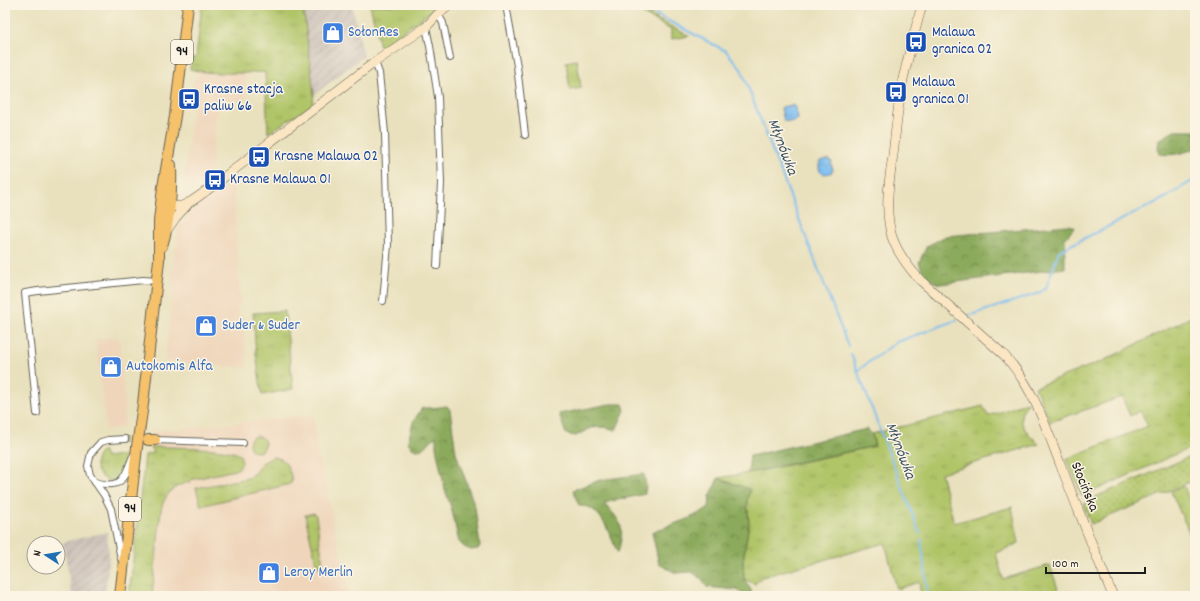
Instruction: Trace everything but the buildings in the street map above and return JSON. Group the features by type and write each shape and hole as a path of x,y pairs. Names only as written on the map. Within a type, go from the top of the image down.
{"main road":[{"name":"94","path":"120,596 136,447 157,281 159,260 159,221 162,194 171,145 188,5"},
{"name":"94","path":"159,260 167,230 172,188 171,145"}],"street":[{"path":"167,230 188,204 206,192 375,62 426,27 438,14 450,5"},
{"path":"506,5 517,66 525,135"},
{"name":"Słocińska","path":"922,5 904,79 894,140 888,196 892,236 904,261 920,280 1004,355 1014,366 1029,388 1113,596"},
{"path":"438,14 443,23 450,58"},
{"path":"426,27 438,97 441,183 437,266"},
{"path":"375,62 379,74 385,133 388,245 383,301"},
{"path":"162,194 164,200 170,205 184,206 188,204"},
{"path":"159,221 170,205"},
{"path":"37,413 25,293 143,280 157,281"},
{"path":"123,571 112,509 109,502 90,475 88,466 89,457 94,448 101,442 105,440 125,439"},
{"path":"152,440 243,443"},
{"path":"95,482 111,485 123,480 136,447"}],"shaded area":[{"name":"SołonRes","path":"303,5 352,5 364,56 314,95"},
{"path":"199,72 245,73 245,100 217,103 211,175 183,189 193,106 190,105 193,82"},
{"path":"233,180 241,304 238,305 238,315 242,318 247,368 165,361 174,283 171,282 179,223"},
{"name":"Autokomis Alfa","path":"119,337 125,404 124,427 106,430 96,339"},
{"path":"313,415 317,449 350,596 131,596 152,432"},
{"path":"107,532 109,556 105,596 72,596 66,560 66,541"}],"green space":[{"path":"202,5 303,5 314,95 312,105 268,133 265,72 217,73 190,69 192,58 196,58"},
{"path":"370,5 434,5 435,9 380,47"},
{"path":"628,5 634,5 642,9 648,14 689,36 671,39 671,30"},
{"path":"577,60 581,88 570,90 566,62"},
{"path":"1174,131 1195,131 1195,149 1182,153 1165,155 1160,154 1158,148 1159,140"},
{"path":"1068,225 1075,227 1065,239 1065,268 940,284 934,282 923,273 919,262 927,246 946,236"},
{"path":"285,311 293,389 262,395 256,354 253,313"},
{"path":"1195,315 1195,458 1190,448 1082,496 1066,459 1148,426 1140,411 1130,416 1122,397 1050,422 1035,387 1103,361"},
{"path":"1029,402 1023,410 1021,420 1025,429 1039,444 941,473 954,523 1012,507 1019,543 996,553 1003,579 1050,565 1060,595 921,596 919,582 897,589 885,543 762,577 755,584 744,579 743,561 749,523 747,502 749,489 718,478 765,470 875,446 872,434 983,406 988,416"},
{"path":"610,404 623,404 625,410 616,430 604,427 590,428 576,436 566,434 559,414"},
{"path":"447,406 450,410 456,453 475,507 480,546 478,549 471,550 464,547 459,542 451,507 445,490 436,447 436,436 422,449 417,450 412,448 408,442 413,422 422,408"},
{"path":"867,429 872,434 875,446 748,473 750,456"},
{"path":"254,436 260,436 265,441 263,450 260,452 254,452 249,447 249,441"},
{"path":"151,447 224,450 240,455 242,462 239,468 235,470 190,480 190,482 184,483 175,488 167,495 161,510 152,596 129,596 145,455 153,453"},
{"path":"103,450 106,458 123,456 122,471 116,479 105,479 97,470 96,463"},
{"path":"1194,455 1195,480 1091,524 1083,504 1096,499 1095,497"},
{"path":"273,457 281,459 287,465 292,480 290,484 201,506 196,488 248,478 262,463"},
{"path":"644,474 646,486 645,494 604,503 615,515 620,525 621,536 618,553 603,520 594,510 579,506 573,490 600,480"},
{"path":"718,478 750,489 747,502 749,523 743,561 744,579 751,590 752,596 746,596 737,590 707,587 702,579 692,572 676,573 659,564 652,532 690,518 709,508 710,497"},
{"path":"1184,486 1195,516 1195,545 1171,492"},
{"path":"314,513 316,516 323,564 322,566 317,567 305,515"}],"water":[{"path":"792,105 797,113 798,119 791,122 784,121 781,108"},
{"path":"828,159 832,162 831,164 833,170 832,172 825,174 821,172 819,165 820,161"}],"waterway":[{"name":"Młynówka","path":"638,5 726,51 741,69 848,346"},
{"path":"968,316 1039,293 1046,288 1059,251 1167,197 1195,179"},
{"path":"857,371 897,342 957,320"},
{"name":"Młynówka","path":"851,354 920,534"},
{"name":"Młynówka","path":"921,539 928,596"}],"tunnel":[{"path":"125,439 141,439"}],"place":[{"name":"SołonRes","path":"333,33"},
{"name":"Malawa granica 02","path":"916,42"},
{"name":"Malawa granica 01","path":"896,92"},
{"name":"Krasne stacja paliw 66","path":"189,99"},
{"name":"Krasne Malawa 02","path":"259,157"},
{"name":"Krasne Malawa 01","path":"215,180"},
{"name":"Suder & Suder","path":"206,326"},
{"name":"Autokomis Alfa","path":"111,367"},
{"name":"Leroy Merlin","path":"269,573"}]}
